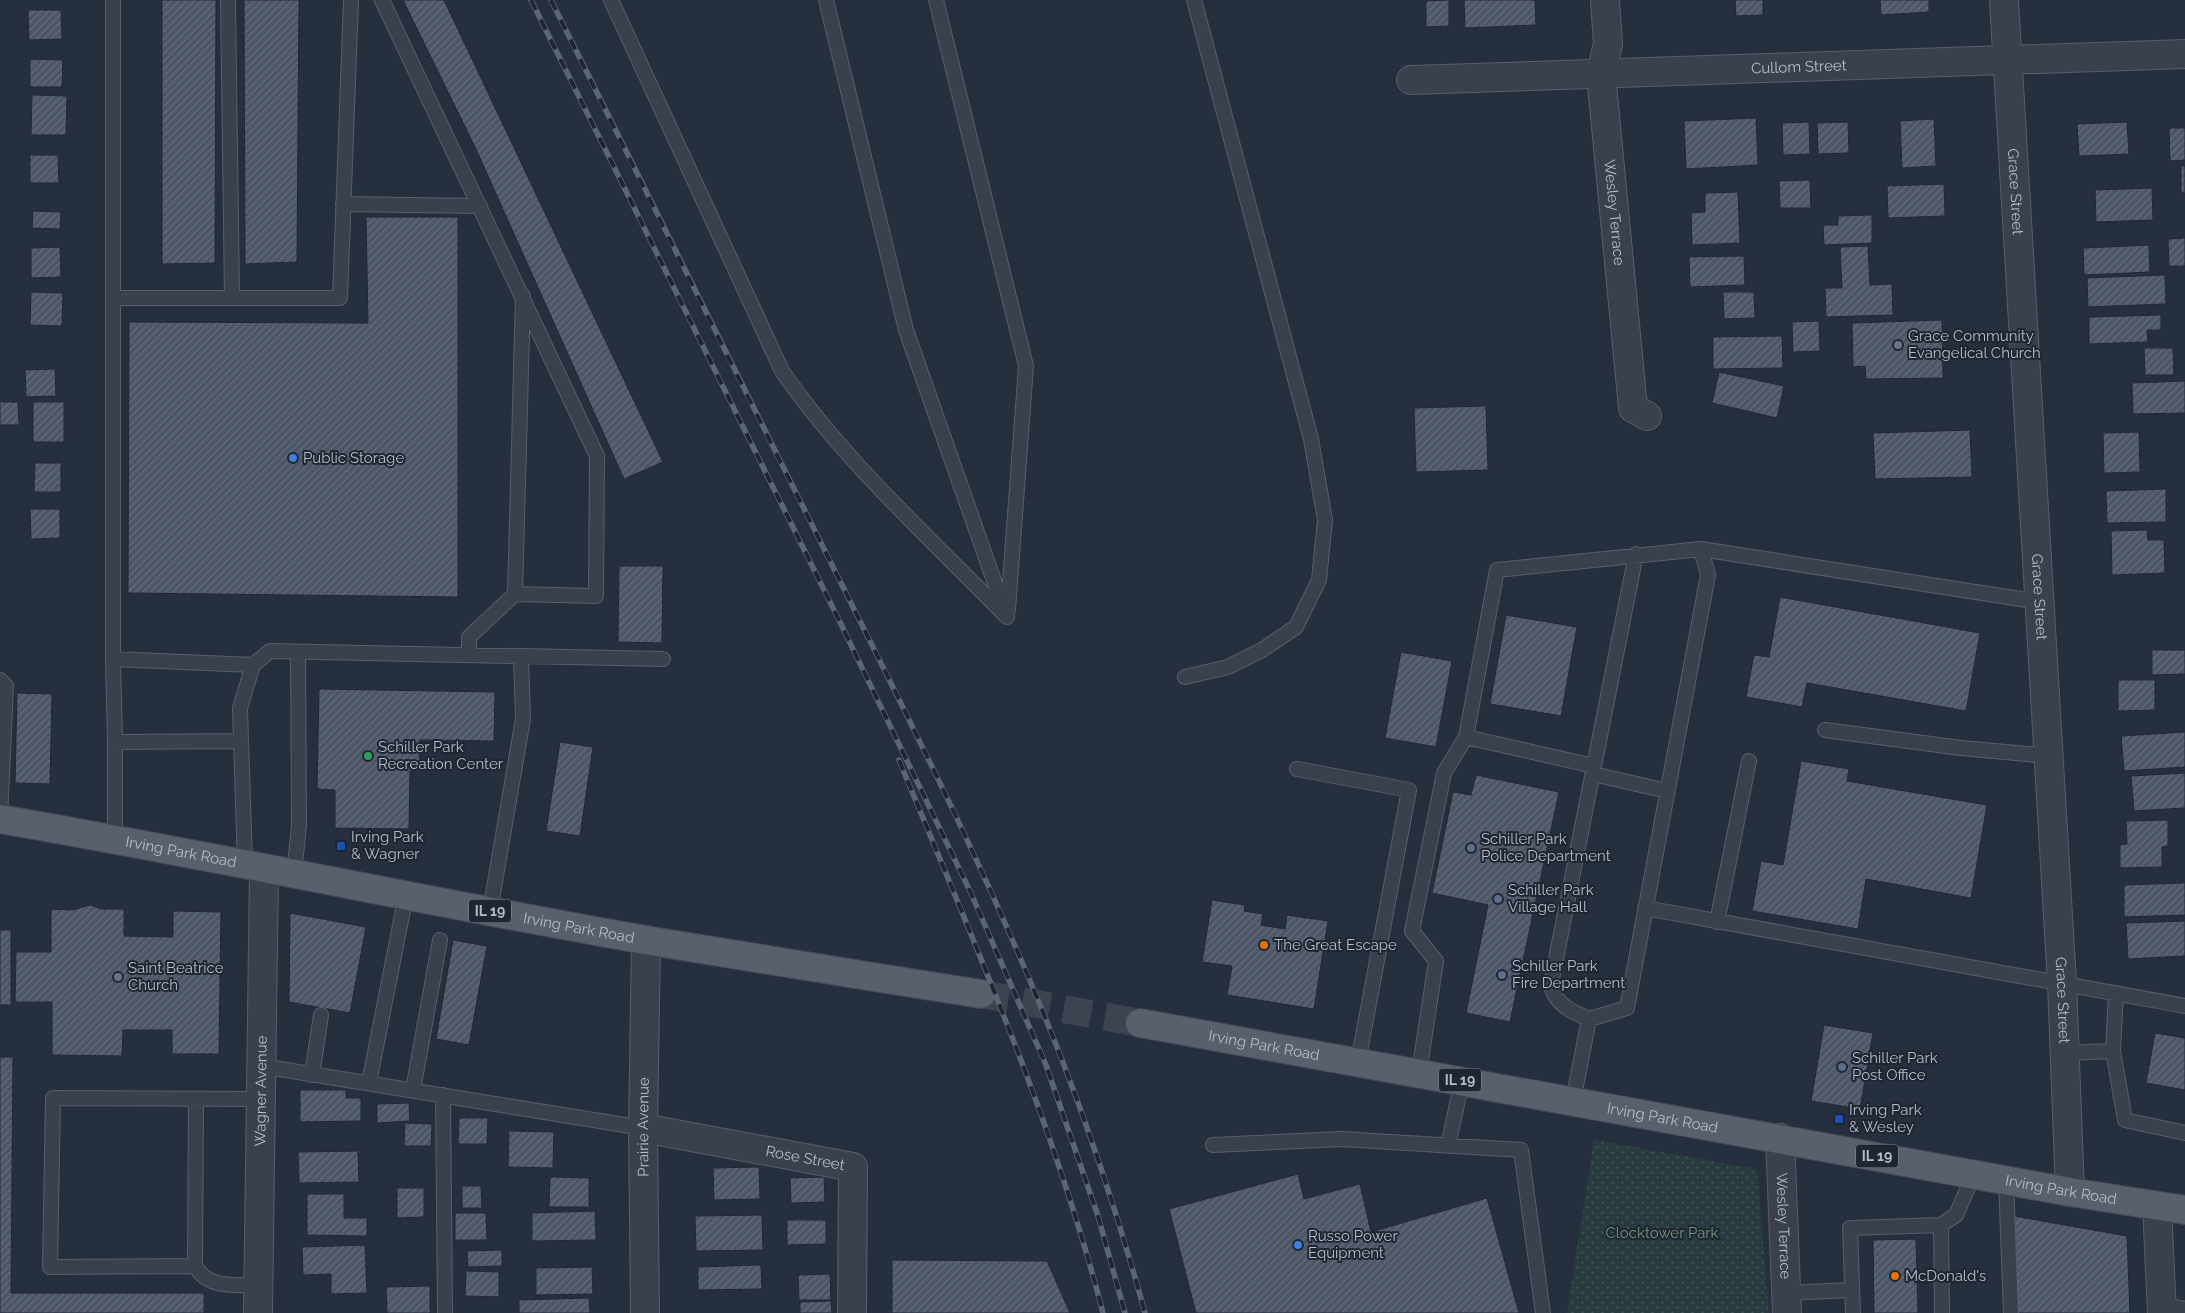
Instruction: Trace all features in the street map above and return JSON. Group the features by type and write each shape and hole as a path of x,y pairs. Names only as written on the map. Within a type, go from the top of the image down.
{"main road":[{"name":"Irving Park Road","path":"0,819 115,839 294,875 646,940 981,994"},
{"name":"Irving Park Road","path":"1140,1023 2070,1192 2185,1210"}],"street":[{"name":"Wesley Terrace","path":"1605,0 1608,44 1601,74 1633,408 1647,416"},
{"name":"Grace Street","path":"2004,0 2062,983 2070,1192"},
{"name":"Cullom Street","path":"1411,80 2185,54"},
{"name":"Wagner Avenue","path":"255,867 261,1066 258,1313"},
{"name":"Prairie Avenue","path":"645,1313 643,1128 646,940"},
{"name":"Rose Street","path":"643,1128 852,1167 852,1313"},
{"name":"Wesley Terrace","path":"1780,1138 1787,1303"},
{"path":"2157,1206 2169,1309"}],"lane":[{"path":"113,0 113,659 115,839"},
{"path":"228,0 232,298"},
{"path":"113,298 340,298 351,0"},
{"path":"382,0 597,456 596,596 515,594 469,637 469,655"},
{"path":"611,0 782,371 810,410 862,470 1007,617"},
{"path":"826,0 906,330 1007,617"},
{"path":"936,0 1026,366 1007,617"},
{"path":"1185,677 1228,667 1262,650 1296,626 1318,580 1325,520 1311,439 1194,0"},
{"path":"343,204 480,206"},
{"path":"515,594 523,296"},
{"path":"1636,554 1551,984 1552,992 1563,1006 1589,1019 1627,1008 1708,575 1701,549"},
{"path":"1418,1073 1436,961 1412,931 1444,773 1466,737 1497,570 1636,554 1701,549 2040,602"},
{"path":"255,867 241,740 240,708 253,665 270,651 662,659"},
{"path":"294,875 300,825 298,652"},
{"path":"490,911 523,719 521,656"},
{"path":"113,659 253,665"},
{"path":"0,680 6,686 0,819"},
{"path":"1825,730 1961,748 2049,756"},
{"path":"1466,737 1667,791"},
{"path":"115,742 241,740"},
{"path":"1717,922 1748,761"},
{"path":"1297,769 1409,790 1358,1062"},
{"path":"369,1083 406,895"},
{"path":"1645,908 2185,1006"},
{"path":"413,1090 440,940"},
{"path":"2116,993 2113,1051 2125,1120 2185,1133"},
{"path":"312,1075 320,1016"},
{"path":"1574,1101 1589,1019"},
{"path":"2065,1053 2113,1051"},
{"path":"261,1066 643,1128"},
{"path":"1448,1146 1462,1081"},
{"path":"443,1095 445,1313"},
{"path":"194,1266 50,1266 53,1098 260,1099"},
{"path":"196,1099 194,1266 200,1275 220,1284 258,1285"},
{"path":"1213,1145 1342,1139 1522,1150 1544,1313"},
{"path":"1853,1313 1850,1228 1941,1225 1956,1215 1974,1174"},
{"path":"2006,1180 2011,1313"},
{"path":"1941,1225 1942,1313"},
{"path":"1787,1303 1852,1290"}],"green space":[{"name":"Clocktower Park","path":"1594,1140 1757,1169 1769,1313 1567,1313"}],"building":[{"path":"162,0 216,0 215,263 162,264"},
{"path":"244,0 299,0 297,262 245,264"},
{"path":"403,0 444,0 663,462 624,479 475,147"},
{"path":"1449,0 1449,26 1426,27 1426,1"},
{"path":"1464,0 1535,0 1536,25 1465,28"},
{"path":"1735,0 1763,0 1763,15 1736,16"},
{"path":"1880,0 1929,0 1929,12 1881,15"},
{"path":"28,10 61,10 62,39 29,40"},
{"path":"30,59 63,60 62,87 30,87"},
{"path":"32,95 67,96 66,135 31,135"},
{"path":"1756,118 1758,165 1686,169 1684,121"},
{"path":"1934,119 1936,166 1902,168 1900,121"},
{"path":"1809,122 1810,154 1783,155 1782,123"},
{"path":"1848,122 1849,153 1818,154 1817,123"},
{"path":"2127,122 2129,154 2079,156 2077,124"},
{"path":"2169,128 2185,128 2185,160 2170,161"},
{"path":"30,155 58,155 59,183 30,183"},
{"path":"2181,166 2185,166 2185,193 2181,193"},
{"path":"1810,180 1811,208 1780,208 1779,181"},
{"path":"1944,184 1945,216 1888,218 1887,186"},
{"path":"2152,188 2153,220 2096,222 2095,190"},
{"path":"1738,192 1740,243 1692,245 1691,213 1705,212 1705,193"},
{"path":"33,211 61,212 60,229 32,228"},
{"path":"1872,215 1872,243 1824,245 1823,225 1838,225 1838,216"},
{"name":"Public Storage","path":"366,217 458,217 458,597 128,593 129,322 368,323"},
{"path":"2185,238 2185,266 2169,266 2168,239"},
{"path":"2149,245 2150,272 2084,275 2083,248"},
{"path":"1868,246 1870,285 1892,284 1893,315 1826,317 1825,288 1842,288 1840,247"},
{"path":"60,247 61,277 31,278 31,248"},
{"path":"1744,256 1745,285 1690,287 1689,257"},
{"path":"2165,275 2166,304 2088,307 2087,278"},
{"path":"31,292 63,293 62,326 30,325"},
{"path":"1723,292 1754,292 1755,318 1724,319"},
{"path":"2161,315 2161,330 2147,330 2148,342 2089,344 2089,317"},
{"name":"Grace Community Evangelical Church","path":"1942,320 1943,378 1866,379 1865,366 1853,367 1852,323"},
{"path":"1819,321 1820,351 1793,352 1792,322"},
{"path":"1782,336 1783,368 1713,369 1713,337"},
{"path":"2144,348 2173,348 2174,375 2145,375"},
{"path":"55,369 56,396 26,397 25,370"},
{"path":"1719,372 1784,386 1777,418 1712,403"},
{"path":"2185,381 2185,413 2133,414 2132,383"},
{"path":"0,402 18,402 19,425 0,425"},
{"path":"33,402 64,402 64,442 33,442"},
{"path":"1486,406 1488,470 1416,472 1414,408"},
{"path":"1970,430 1972,477 1875,479 1873,433"},
{"path":"2139,432 2140,472 2104,473 2103,433"},
{"path":"35,463 61,463 61,492 34,492"},
{"path":"2166,489 2166,522 2107,523 2106,491"},
{"path":"30,509 60,509 60,538 31,539"},
{"path":"2147,530 2148,540 2164,540 2165,573 2112,575 2111,531"},
{"path":"619,566 663,566 662,643 618,642"},
{"path":"1780,597 1980,633 1966,711 1807,683 1802,707 1746,697 1754,655 1769,657"},
{"path":"1506,615 1577,627 1561,716 1490,704"},
{"path":"2152,650 2185,650 2185,674 2152,675"},
{"path":"1401,652 1452,661 1436,747 1385,738"},
{"path":"2118,680 2155,680 2155,710 2118,711"},
{"name":"Schiller Park Recreation Center","path":"319,689 495,692 494,741 420,740 419,771 410,771 409,829 335,828 335,790 317,789"},
{"path":"17,693 52,694 50,784 15,783"},
{"path":"2185,732 2185,767 2124,771 2121,736"},
{"path":"560,742 593,747 580,836 546,831"},
{"path":"1801,761 1849,769 1847,781 1987,805 1971,898 1866,879 1858,929 1752,911 1761,861 1783,865"},
{"path":"2185,773 2185,808 2134,811 2131,776"},
{"name":"Schiller Park Village Hall","path":"1476,775 1559,792 1510,1022 1466,1013 1488,905 1432,893 1453,792 1471,795"},
{"path":"2168,820 2168,846 2162,847 2162,867 2120,868 2120,845 2127,844 2126,821"},
{"path":"2185,883 2185,915 2124,917 2124,885"},
{"name":"The Great Escape","path":"1212,900 1245,905 1244,911 1263,914 1261,925 1285,929 1287,915 1328,921 1314,1009 1227,995 1232,966 1202,962"},
{"name":"Saint Beatrice Church","path":"90,905 101,909 124,909 124,936 173,937 173,911 221,912 219,1054 172,1054 172,1030 123,1030 122,1056 52,1055 52,1002 15,1002 16,952 51,952 51,909 72,910"},
{"path":"290,913 366,927 350,1013 289,1002"},
{"path":"2185,921 2185,956 2128,959 2126,923"},
{"path":"0,930 11,930 11,1005 0,1005"},
{"path":"453,940 487,946 469,1045 436,1039"},
{"name":"Schiller Park Post Office","path":"1824,1025 1873,1033 1860,1109 1811,1101"},
{"path":"2155,1033 2185,1038 2185,1090 2146,1083"},
{"path":"0,1057 13,1057 11,1293 204,1293 204,1313 0,1313"},
{"path":"300,1090 346,1090 346,1098 361,1098 361,1121 300,1122"},
{"path":"409,1103 410,1121 377,1123 377,1104"},
{"path":"459,1118 488,1118 487,1144 458,1144"},
{"path":"405,1123 432,1124 431,1146 404,1146"},
{"path":"509,1131 554,1132 553,1168 508,1167"},
{"path":"358,1151 359,1182 299,1183 298,1152"},
{"path":"759,1167 760,1199 714,1200 713,1168"},
{"path":"1298,1174 1304,1199 1360,1184 1371,1232 1487,1198 1519,1313 1196,1313 1169,1209"},
{"path":"550,1177 589,1178 589,1207 549,1207"},
{"path":"824,1177 825,1202 791,1203 790,1178"},
{"path":"462,1186 481,1186 482,1208 462,1208"},
{"path":"397,1188 424,1188 424,1217 397,1218"},
{"path":"307,1194 344,1194 344,1218 367,1218 367,1236 307,1235"},
{"path":"595,1211 596,1240 532,1241 532,1213"},
{"path":"455,1213 486,1213 487,1240 455,1240"},
{"path":"762,1215 763,1250 696,1251 695,1216"},
{"path":"2014,1216 2127,1236 2130,1313 2017,1313"},
{"path":"787,1220 826,1220 826,1244 787,1245"},
{"name":"McDonald's","path":"1916,1239 1918,1313 1874,1313 1873,1240"},
{"path":"365,1245 367,1293 331,1294 331,1274 303,1275 302,1247"},
{"path":"502,1250 502,1266 468,1267 467,1251"},
{"path":"892,1260 1047,1261 1070,1313 892,1313"},
{"path":"761,1265 762,1289 698,1290 698,1267"},
{"path":"592,1267 593,1294 536,1295 536,1268"},
{"path":"466,1271 499,1272 499,1297 465,1296"},
{"path":"830,1274 831,1300 799,1300 798,1275"},
{"path":"430,1286 430,1313 387,1313 386,1287"},
{"path":"589,1298 590,1313 519,1313 519,1300"},
{"path":"831,1301 832,1313 800,1313 800,1302"}],"tunnel":[{"path":"981,994 1140,1023"}],"railway":[{"path":"531,0 837,616 970,891 1046,1065 1098,1216 1125,1313"},
{"path":"551,0 956,815 1012,939 1064,1065 1108,1188 1145,1313"},
{"path":"899,760 984,965 1037,1103 1061,1172 1103,1313"}],"place":[{"name":"Grace Community Evangelical Church","path":"1898,345"},
{"name":"Public Storage","path":"293,458"},
{"name":"Schiller Park Recreation Center","path":"368,756"},
{"name":"Irving Park & Wagner","path":"341,846"},
{"name":"Schiller Park Police Department","path":"1471,848"},
{"name":"Schiller Park Village Hall","path":"1498,899"},
{"name":"The Great Escape","path":"1264,945"},
{"name":"Schiller Park Fire Department","path":"1502,975"},
{"name":"Saint Beatrice Church","path":"118,977"},
{"name":"Schiller Park Post Office","path":"1842,1067"},
{"name":"Irving Park & Wesley","path":"1839,1119"},
{"name":"Russo Power Equipment","path":"1298,1245"},
{"name":"McDonald's","path":"1895,1276"}]}
